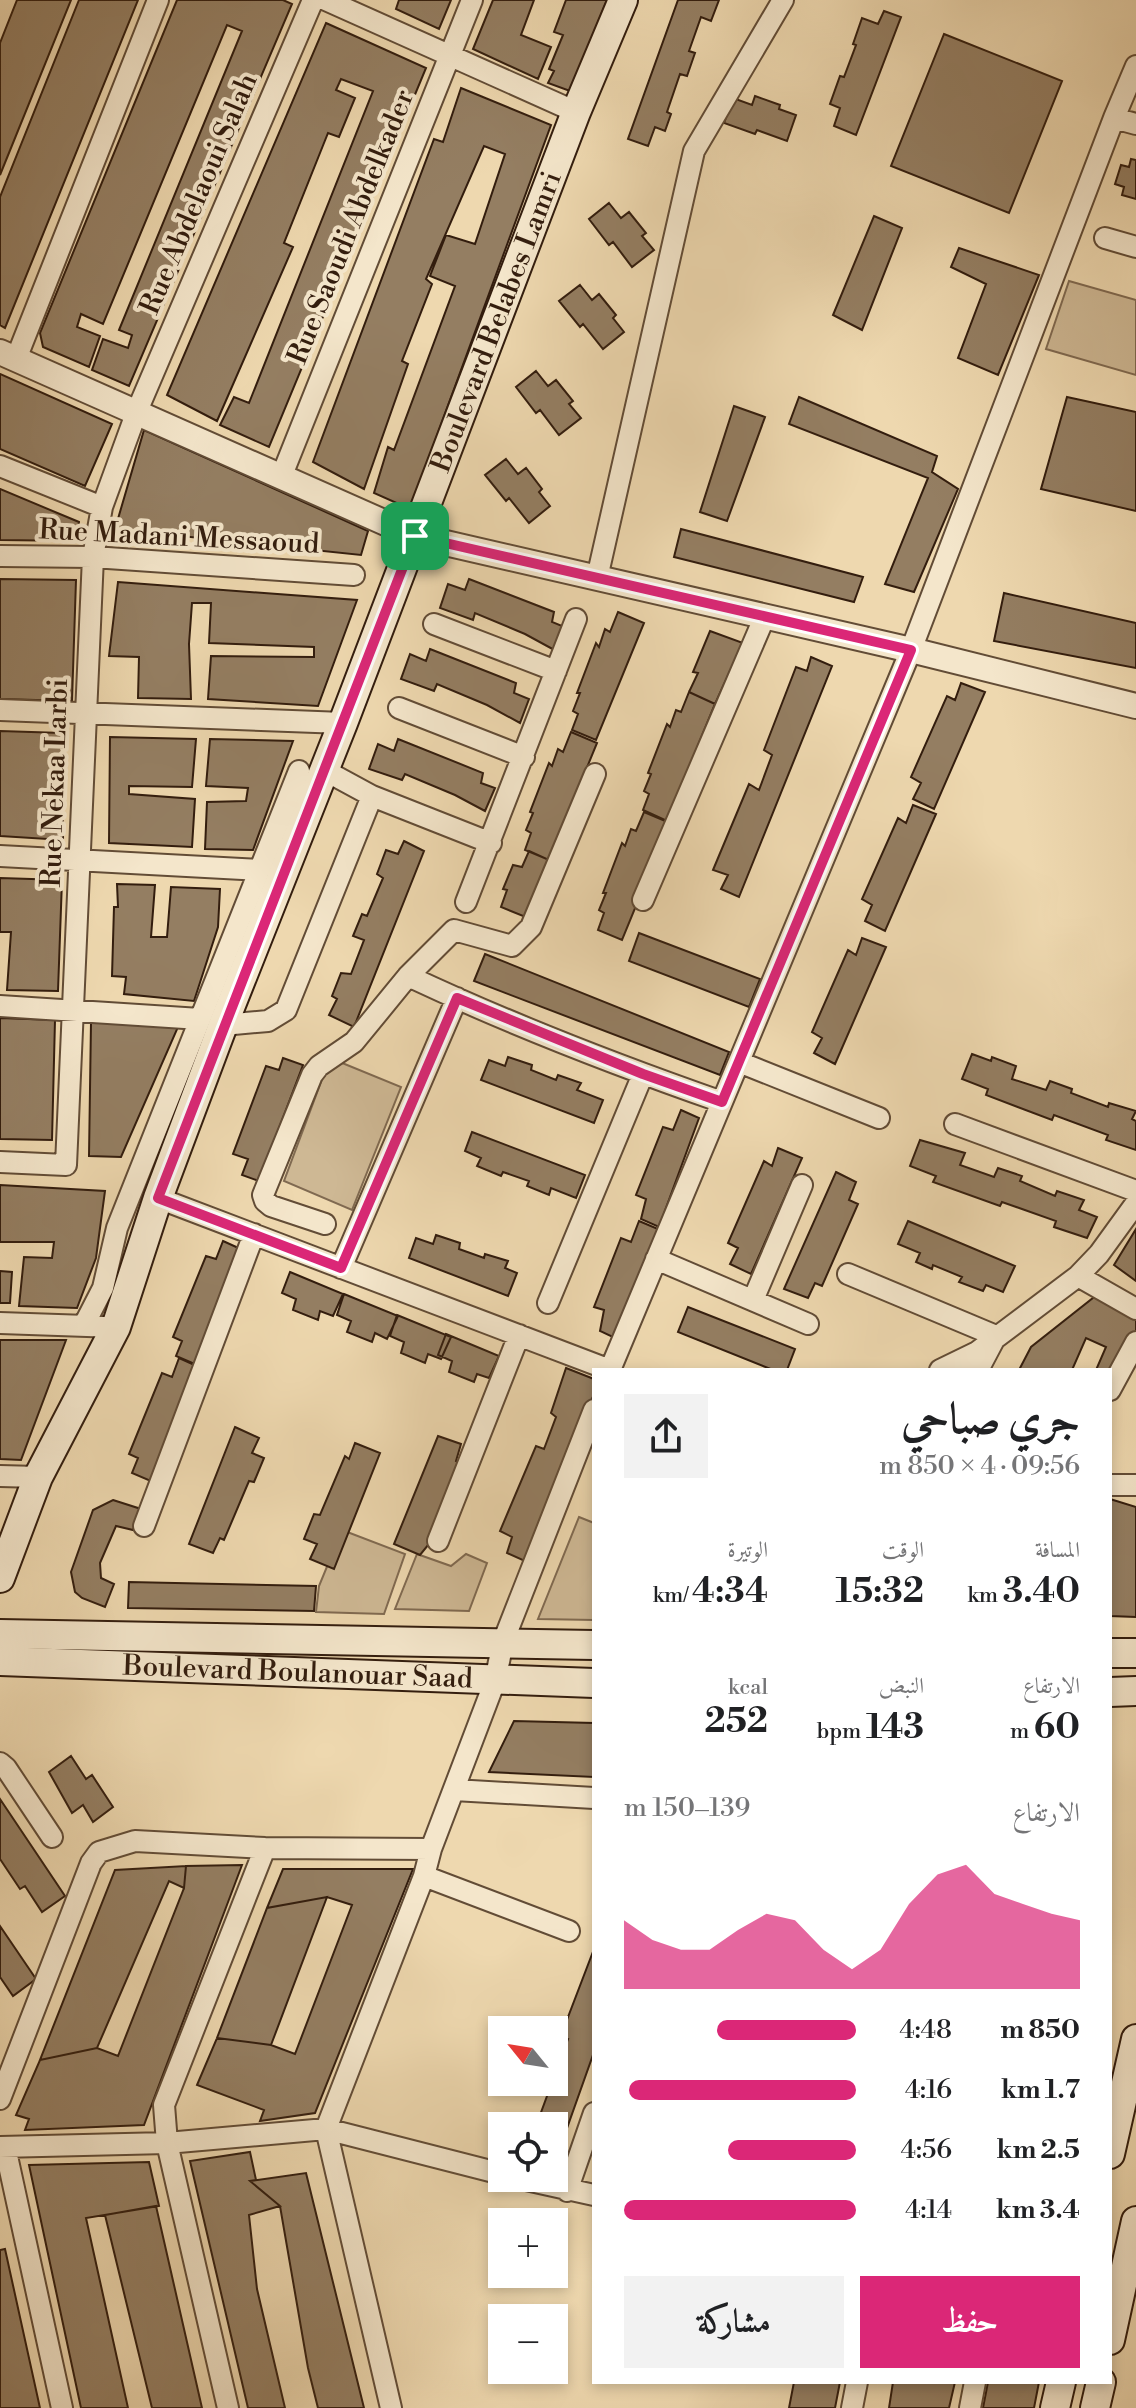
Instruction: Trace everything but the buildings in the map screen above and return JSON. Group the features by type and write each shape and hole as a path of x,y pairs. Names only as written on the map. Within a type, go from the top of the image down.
{"main road":[{"name":"Boulevard Belabes Lamri","path":"0,1578 38,1477 116,1327 212,1022 312,770 343,723 576,112 623,0"},
{"name":"Boulevard Boulanouar Saad","path":"0,1634 592,1645"},
{"path":"1112,1653 1136,1653"},
{"name":"Boulevard Boulanouar Saad","path":"0,1661 592,1683"},
{"path":"1112,1692 1136,1691"},
{"path":"1112,2145 1136,2039"},
{"path":"1112,2331 1136,2221"},
{"path":"1055,2408 1061,2384"},
{"path":"1095,2408 1101,2384"}],"street":[{"path":"158,0 8,356 415,536 911,650 1136,706"},
{"name":"Rue Abdelaoui Salah","path":"137,411 313,0"},
{"path":"326,0 576,112"},
{"name":"Rue Saoudi Abdelkader","path":"282,475 472,0"},
{"path":"597,578 694,151 783,0"},
{"path":"611,1368 911,650 1136,66"},
{"path":"1114,118 1136,124"},
{"path":"1105,238 1136,247"},
{"name":"Rue Nekaa Larbi","path":"0,1162 66,1165 93,557 102,507 137,411"},
{"path":"0,466 102,507"},
{"name":"Rue Madani Messaoud","path":"0,556 93,557 354,575"},
{"path":"643,900 765,616"},
{"path":"466,902 576,619"},
{"path":"434,624 556,671"},
{"path":"399,708 524,757"},
{"path":"0,710 343,723"},
{"path":"84,1325 103,1288 117,1228 212,1022 260,870 312,770 491,843"},
{"path":"325,1224 271,1206 263,1195 312,1075 319,1066 354,1042 408,976 454,930 512,946 531,927 595,774"},
{"path":"0,1006 212,1022 268,1021 286,1010 372,796"},
{"path":"0,856 260,870"},
{"path":"408,976 643,1074 722,1102"},
{"path":"341,1268 457,998"},
{"path":"739,1062 879,1118"},
{"path":"548,1303 643,1074"},
{"path":"955,1124 1136,1191"},
{"path":"753,1300 802,1185"},
{"path":"158,1198 605,1368"},
{"path":"944,1368 977,1352 1078,1276 1099,1254 1136,1203"},
{"path":"144,1526 254,1234"},
{"path":"656,1259 808,1324"},
{"path":"848,1274 996,1336"},
{"path":"1078,1276 1136,1309"},
{"path":"0,1323 116,1327"},
{"path":"438,1541 519,1335"},
{"path":"979,1368 996,1336"},
{"path":"1112,1386 1136,1342"},
{"path":"391,2408 326,2129 495,1681 503,1642 588,1441 592,1420"},
{"path":"0,1476 38,1477"},
{"path":"1112,1485 1136,1485"},
{"path":"0,1763 52,1837"},
{"path":"454,1790 592,1798"},
{"path":"0,2099 91,1863 99,1852 135,1841 265,1848 431,1849"},
{"path":"228,2408 167,2143 164,2105 265,1848"},
{"path":"424,1876 569,1931"},
{"path":"568,2188 592,2119"},
{"path":"62,2408 3,2147 167,2143 326,2129 488,2170"},
{"path":"568,2191 592,2195"},
{"path":"852,2408 857,2384"},
{"path":"970,2408 975,2384"}],"shaded area":[{"path":"1069,281 1136,300 1136,375 1046,349"},
{"path":"330,1058 401,1087 352,1210 284,1181"},
{"path":"579,1517 592,1522 592,1620 538,1619"},
{"path":"342,1530 405,1554 384,1614 316,1612 319,1586"},
{"path":"417,1554 451,1566 466,1554 487,1563 469,1611 395,1609"}],"route":[{"path":"415,536 911,650 722,1102 643,1074 457,998 341,1268 158,1198 415,536"}]}
